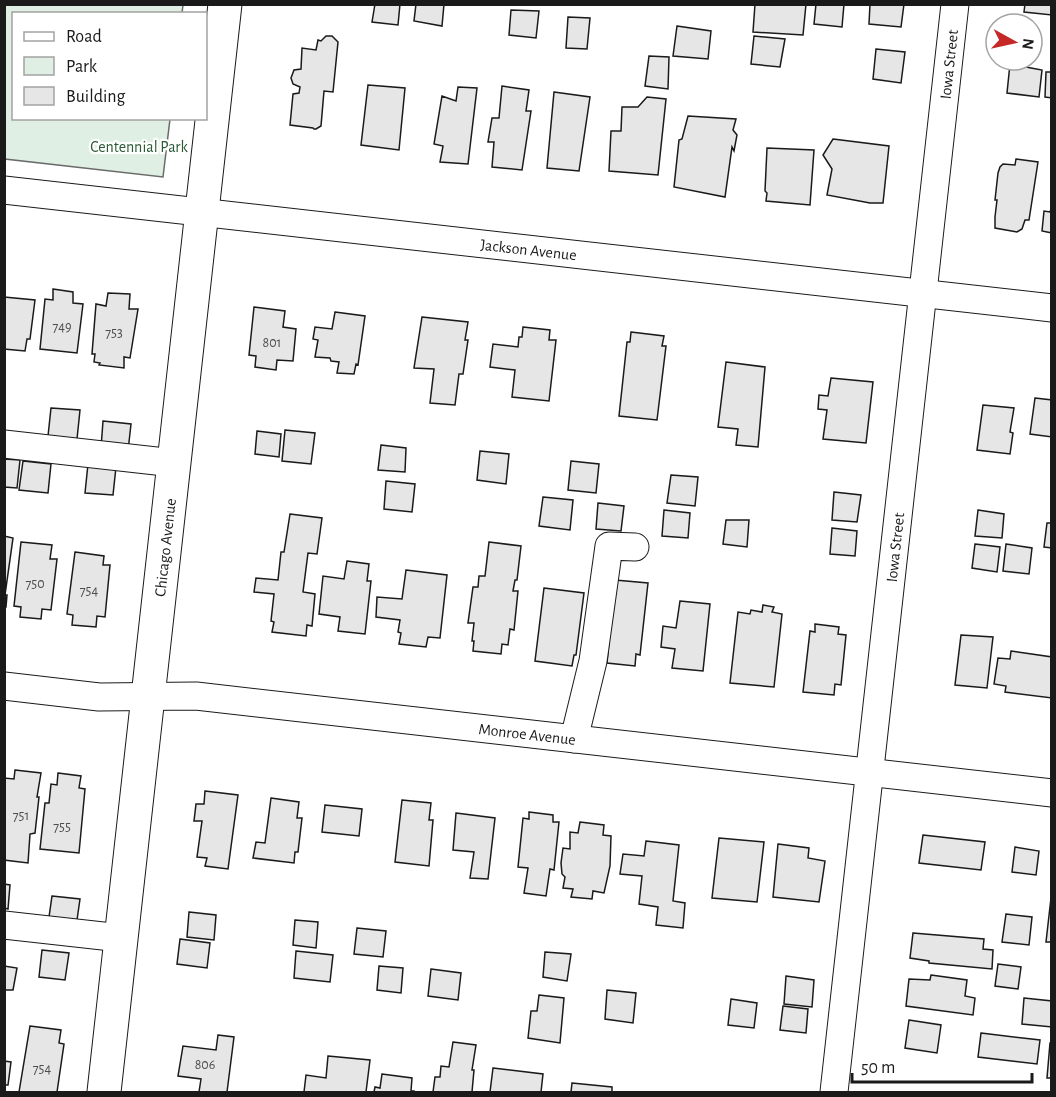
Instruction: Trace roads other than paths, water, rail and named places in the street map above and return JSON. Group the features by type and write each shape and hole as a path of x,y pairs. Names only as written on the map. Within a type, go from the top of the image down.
{"main road":[{"name":"Chicago Avenue","path":"104,1092 225,4"}],"street":[{"name":"Iowa Street","path":"834,1092 955,4"},
{"name":"Jackson Avenue","path":"4,190 1052,308"},
{"path":"4,444 174,463"},
{"path":"574,739 593,661 609,546 636,547"},
{"name":"Monroe Avenue","path":"4,686 99,697 196,696 1052,793"},
{"path":"4,925 121,938"}],"park label":[{"name":"Centennial Park","path":"139,146"}]}
